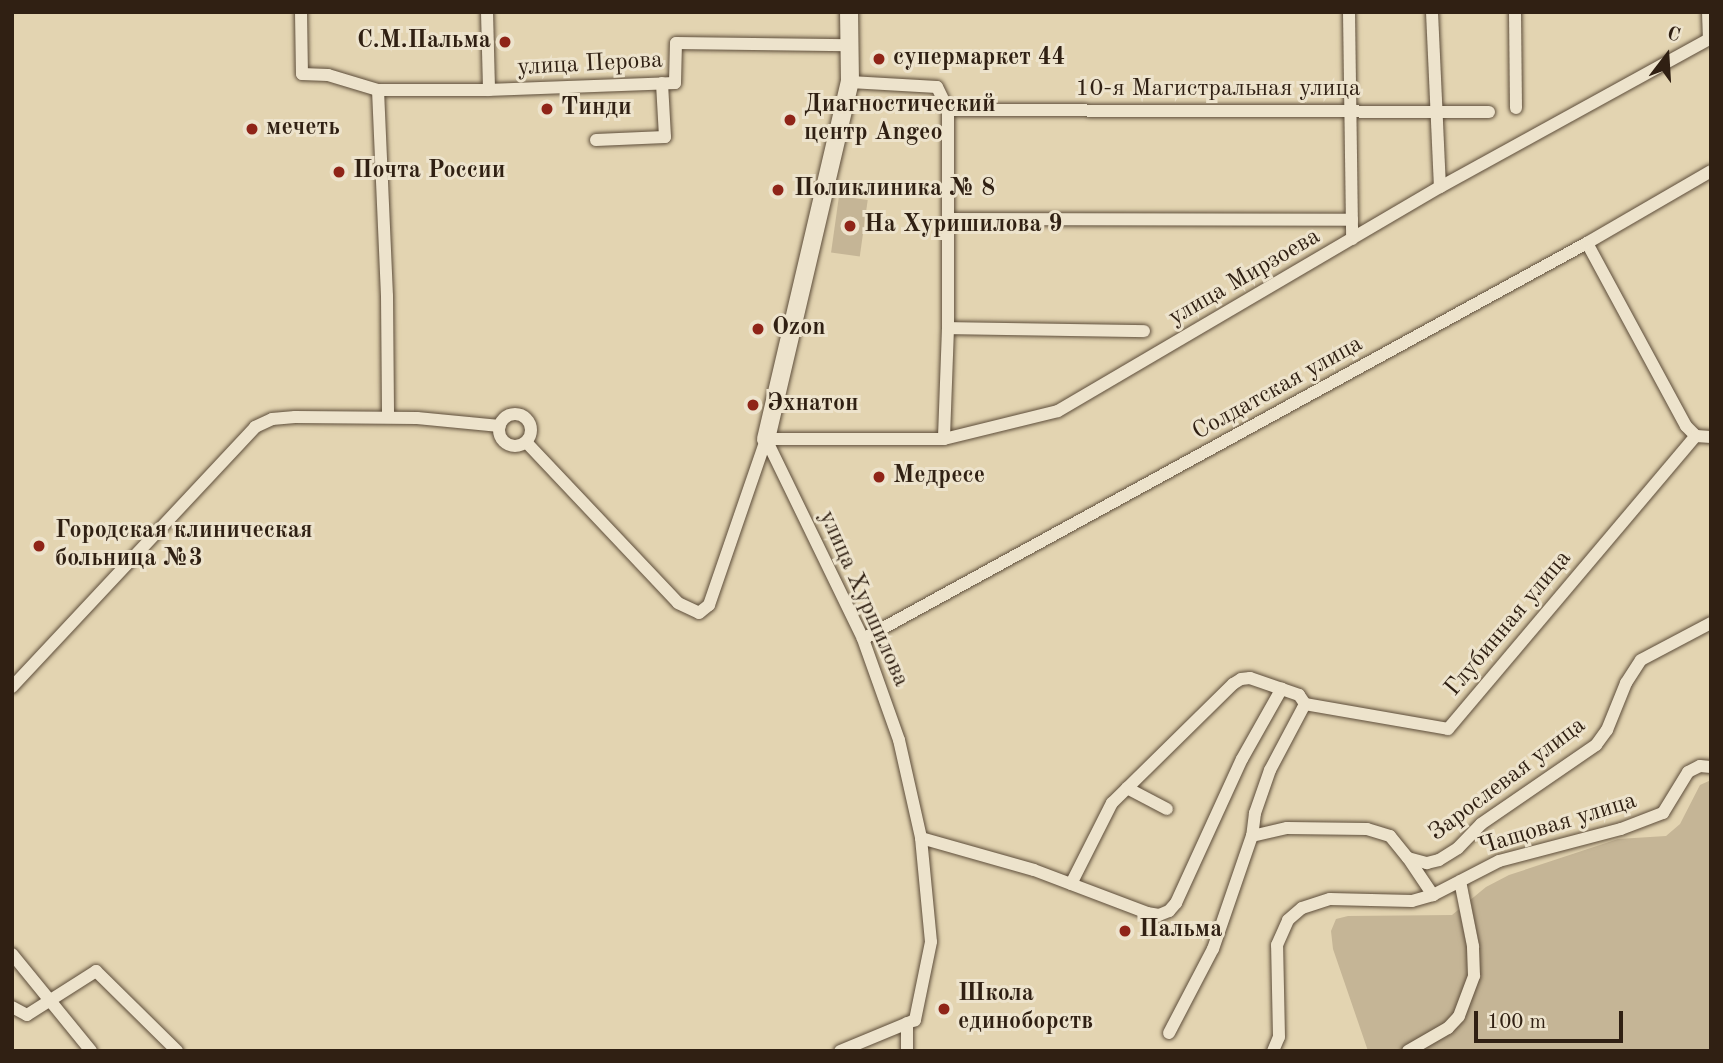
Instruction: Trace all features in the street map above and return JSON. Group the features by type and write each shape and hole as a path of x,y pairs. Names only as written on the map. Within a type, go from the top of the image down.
{"street":[{"name":"улица Перова","path":"301,12 302,75 328,75 378,90 489,90 675,83 676,43 850,45"},
{"path":"487,12 489,90"},
{"path":"526,442 678,603 699,613 709,605 766,439 850,82 849,12"},
{"path":"1349,12 1352,239"},
{"path":"1432,12 1440,187"},
{"path":"1515,12 1516,108"},
{"path":"1708,12 1710,38"},
{"name":"улица Мирзоева","path":"766,439 944,439 1058,411 1440,187 1710,38"},
{"path":"850,82 937,87 948,110 948,328 944,439"},
{"path":"596,140 665,137 662,83"},
{"path":"378,90 388,417"},
{"name":"10-я Магистральная улица","path":"948,110 1489,112"},
{"name":"Солдатская улица","path":"863,639 1587,243 1711,171"},
{"path":"948,219 1352,220"},
{"path":"1587,243 1686,426 1696,436 1711,437"},
{"path":"948,328 1144,331"},
{"path":"12,687 255,427 272,419 388,417 469,421 500,426 514,414 525,417 531,428 526,442"},
{"path":"500,426 501,437 510,445 526,442"},
{"name":"Глубинная улица","path":"1305,704 1448,729 1696,436"},
{"name":"улица Хуршилова","path":"766,439 863,639 899,740 921,838 931,942 915,1020 907,1023"},
{"name":"Зарослевая улица","path":"1252,836 1287,828 1367,829 1390,836 1408,858 1427,863 1439,860 1458,848 1480,824 1596,745 1607,730 1626,683 1641,660 1711,623"},
{"path":"1070,884 1112,803 1241,678 1250,678 1299,695 1305,704 1270,770 1255,813 1252,836 1213,949 1169,1033"},
{"path":"921,838 1034,870 1147,913 1159,915 1169,911 1176,903 1242,760 1282,688"},
{"name":"Чащовая улица","path":"1273,1051 1279,1037 1277,945 1288,920 1302,908 1331,899 1412,901 1433,894 1499,861 1622,829 1662,813 1688,772 1700,766 1711,767"},
{"path":"1127,788 1167,809"},
{"path":"1408,858 1433,894"},
{"path":"1408,1051 1448,1028 1459,1016 1474,976 1473,946 1460,881"},
{"path":"12,954 91,1051"},
{"path":"12,1007 27,1015 96,971 177,1051"},
{"path":"839,1051 907,1023 907,1051"}],"shaded area":[{"name":"На Хуришилова 9","path":"839,196 868,200 860,256 831,252"},
{"path":"1711,780 1711,1051 1368,1051 1333,949 1331,931 1336,919 1348,916 1452,915 1486,887 1509,875 1618,839 1666,836 1680,824 1700,785"}],"place":[{"name":"С.М.Пальма","path":"505,42"},
{"name":"супермаркет 44","path":"879,59"},
{"name":"Тинди","path":"547,109"},
{"name":"Диагностический центр Angeo","path":"790,120"},
{"name":"мечеть","path":"252,129"},
{"name":"Почта России","path":"339,172"},
{"name":"Поликлиника № 8","path":"778,190"},
{"name":"На Хуришилова 9","path":"850,226"},
{"name":"Ozon","path":"758,329"},
{"name":"Эхнатон","path":"753,405"},
{"name":"Медресе","path":"879,477"},
{"name":"Городская клиническая больница №3","path":"39,546"},
{"name":"Пальма","path":"1125,931"},
{"name":"Школа единоборств","path":"944,1009"}]}
